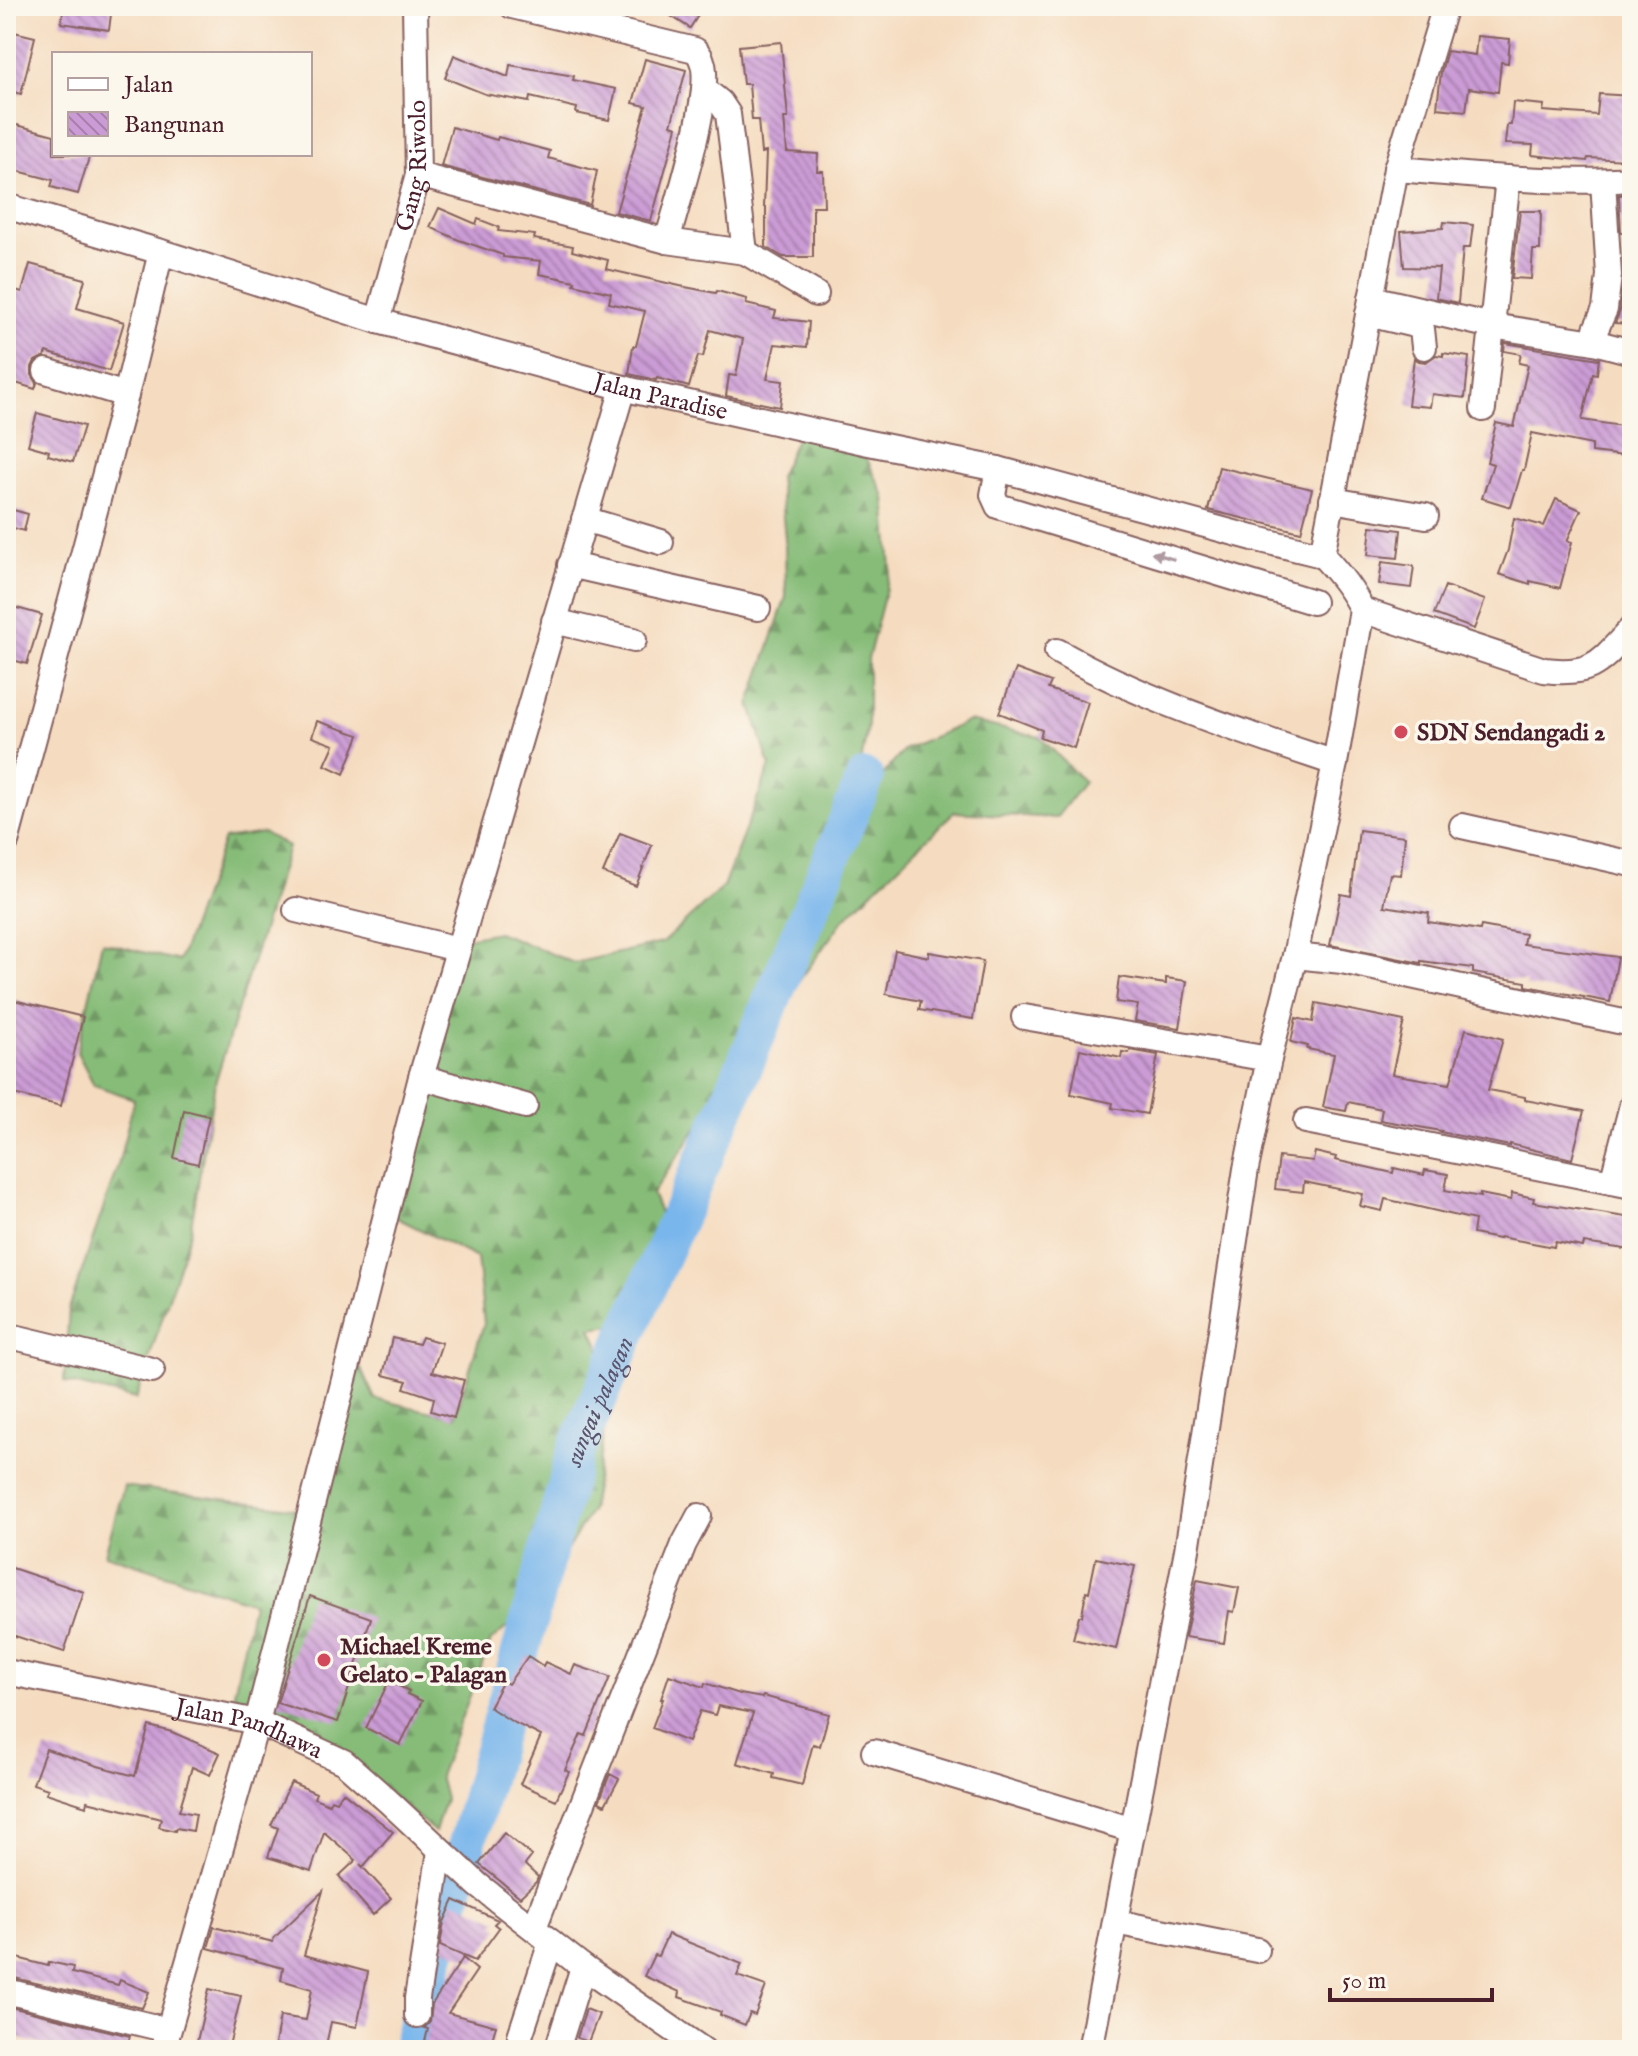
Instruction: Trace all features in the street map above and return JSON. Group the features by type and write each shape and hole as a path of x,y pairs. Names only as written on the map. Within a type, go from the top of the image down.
{"street":[{"name":"Gang Riwolo","path":"378,321 418,175 415,6"},
{"path":"512,6 695,50 703,62 704,89 697,128 667,241"},
{"path":"1090,2050 1187,1550 1246,1169 1295,956 1335,763 1362,610 1340,574 1322,555 1396,169 1445,6"},
{"path":"704,89 720,102 728,114 745,252"},
{"path":"1396,169 1508,178 1632,179"},
{"path":"418,175 667,241 745,252 816,294"},
{"path":"1483,409 1508,178"},
{"path":"1594,342 1605,309 1609,275 1603,181"},
{"name":"Jalan Paradise","path":"6,206 378,321 623,388 998,469 1322,555"},
{"path":"6,842 126,395 161,252"},
{"path":"1369,306 1594,342 1632,352"},
{"path":"1369,306 1422,329 1424,347"},
{"path":"46,371 126,395"},
{"path":"6,1991 165,2040 257,1722 421,1077 623,388"},
{"path":"998,469 993,495 998,506 1313,602"},
{"path":"1332,500 1426,516"},
{"path":"584,519 661,542"},
{"path":"1238,579 1253,538"},
{"path":"570,565 758,608"},
{"path":"1362,610 1544,670 1567,673 1599,663 1632,628"},
{"path":"554,621 634,640"},
{"path":"1057,651 1119,684 1218,724 1335,763"},
{"path":"1462,826 1632,864"},
{"path":"296,910 458,949"},
{"path":"1295,956 1342,961 1632,1024"},
{"path":"1024,1017 1269,1059"},
{"path":"421,1077 525,1106"},
{"path":"1306,1121 1622,1184 1632,1105"},
{"path":"6,1335 152,1370"},
{"path":"520,2036 542,1935 684,1544 699,1516"},
{"name":"Jalan Pandhawa","path":"6,1672 257,1722 344,1762 478,1885 542,1935"},
{"path":"874,1752 1133,1830"},
{"path":"417,2015 418,1993 447,1857"},
{"path":"1115,1922 1257,1950"},
{"path":"542,1935 703,2050"},
{"path":"557,2050 583,1967"}],"green space":[{"path":"801,428 867,459 885,497 891,569 868,659 868,725 852,811 905,749 969,721 1040,737 1084,782 1056,818 954,812 843,920 652,1194 670,1236 643,1321 591,1328 613,1379 591,1510 536,1602 491,1641 439,1776 445,1799 435,1832 327,1740 232,1702 253,1603 105,1554 124,1486 306,1510 356,1358 375,1399 455,1417 484,1323 477,1258 391,1215 466,938 498,932 574,963 662,943 723,887 770,766 750,703 786,597 785,538 779,477"},
{"path":"264,833 288,847 215,1083 190,1232 136,1399 64,1382 69,1309 119,1162 134,1099 94,1085 77,1052 102,942 179,961 224,839"}],"building":[{"path":"64,6 112,6 109,30 61,23"},
{"path":"655,6 704,6 690,28"},
{"path":"10,31 35,37 21,94 6,90 6,48"},
{"path":"1477,36 1510,39 1508,63 1501,62 1498,92 1469,88 1466,111 1437,108 1447,51 1475,55"},
{"path":"781,42 788,118 784,118 787,152 818,154 817,171 823,171 824,206 813,206 813,257 783,257 766,247 766,152 761,153 758,120 752,120 749,84 743,84 739,46"},
{"path":"454,55 508,77 510,65 574,76 573,80 616,89 609,120 576,113 577,108 530,97 529,102 485,94 445,78"},
{"path":"645,59 686,70 671,125 677,127 651,221 616,212 646,106 633,103"},
{"path":"1599,94 1632,96 1628,160 1588,158 1587,161 1532,155 1533,145 1505,144 1513,102 1544,105 1543,111 1597,115"},
{"path":"13,124 52,134 52,156 89,156 78,194 51,187 53,180 6,168 6,152"},
{"path":"452,127 550,151 548,158 597,171 590,205 441,166"},
{"path":"1632,194 1632,234 1621,232 1619,195"},
{"path":"439,208 476,224 478,219 499,227 498,231 535,235 534,239 573,246 572,251 608,260 606,269 717,291 747,299 746,304 776,311 774,318 809,322 807,347 775,344 767,379 783,381 780,407 726,396 729,375 736,376 743,339 710,330 703,357 698,356 689,387 629,374 633,346 636,346 645,311 609,303 611,293 574,284 575,281 539,274 541,261 503,257 430,227"},
{"path":"1520,211 1541,211 1540,250 1533,250 1531,279 1512,278"},
{"path":"1444,222 1473,225 1470,248 1463,248 1458,303 1436,298 1439,268 1404,267 1401,231 1443,228"},
{"path":"30,264 85,279 77,308 124,322 109,371 46,352 32,367 37,383 35,389 6,380 6,355 10,342 6,340 6,287 22,292"},
{"path":"1624,275 1632,275 1632,324 1615,323 1620,311"},
{"path":"1505,343 1599,359 1582,420 1628,427 1624,456 1592,452 1592,445 1532,433 1524,470 1511,507 1482,498 1493,464 1487,462 1496,423 1514,427 1528,365 1519,363 1521,354 1504,351"},
{"path":"1443,353 1469,357 1465,398 1432,394 1430,407 1408,405 1414,358 1426,362 1436,355 1443,356"},
{"path":"37,413 84,426 73,462 28,445"},
{"path":"1219,467 1312,489 1301,532 1208,510"},
{"path":"1556,499 1581,510 1567,541 1572,542 1560,588 1530,581 1530,584 1499,574 1508,550 1514,518 1544,526"},
{"path":"6,508 28,514 24,531 6,526"},
{"path":"1371,526 1401,530 1398,558 1368,555"},
{"path":"1382,562 1414,566 1411,588 1379,584"},
{"path":"1445,586 1485,600 1474,629 1434,614"},
{"path":"6,605 42,615 27,664 6,658"},
{"path":"1016,669 1051,682 1048,689 1088,702 1074,748 1040,737 1042,730 999,713"},
{"path":"317,721 359,735 344,774 325,765 334,745 312,737"},
{"path":"1359,830 1405,836 1401,875 1390,874 1384,906 1429,913 1428,922 1480,930 1481,926 1525,934 1523,944 1618,957 1610,1002 1473,973 1473,968 1421,963 1330,945 1341,894 1351,896"},
{"path":"620,833 652,845 636,886 603,873"},
{"path":"895,950 929,957 929,952 983,961 973,1019 919,1010 921,1001 886,994"},
{"path":"1119,977 1166,984 1166,978 1187,981 1180,1028 1135,1021 1138,1005 1116,1002"},
{"path":"6,998 83,1017 61,1106 6,1092"},
{"path":"1316,1003 1404,1021 1392,1074 1450,1084 1466,1029 1503,1039 1488,1090 1584,1111 1572,1159 1380,1120 1382,1109 1348,1102 1346,1111 1323,1107 1334,1054 1307,1049 1308,1046 1291,1042 1296,1018 1313,1022"},
{"path":"1080,1049 1121,1058 1122,1052 1129,1053 1130,1050 1158,1055 1147,1114 1112,1108 1113,1103 1071,1094"},
{"path":"184,1110 209,1116 198,1164 174,1158"},
{"path":"1315,1152 1336,1157 1335,1160 1393,1173 1394,1168 1424,1175 1425,1170 1448,1174 1445,1190 1511,1200 1512,1193 1534,1198 1533,1202 1632,1218 1632,1250 1584,1243 1583,1247 1555,1242 1554,1247 1473,1234 1475,1220 1385,1199 1382,1211 1360,1206 1363,1194 1304,1182 1303,1192 1275,1189 1279,1157 1313,1161"},
{"path":"422,1337 442,1343 432,1372 464,1380 454,1418 431,1411 434,1398 404,1388 407,1381 383,1375 392,1338 419,1344"},
{"path":"1096,1558 1135,1566 1116,1649 1073,1639 1079,1616 1082,1616 1086,1591 1089,1592"},
{"path":"6,1566 84,1592 64,1652 6,1633"},
{"path":"1197,1580 1239,1588 1234,1612 1229,1611 1224,1643 1185,1637"},
{"name":"Michael Kreme Gelato - Palagan","path":"310,1596 371,1618 338,1722 277,1703"},
{"path":"528,1656 543,1666 545,1662 571,1674 575,1665 610,1677 586,1736 581,1734 565,1770 569,1772 556,1800 520,1784 541,1736 489,1707 503,1681 508,1684"},
{"path":"669,1675 704,1687 705,1683 829,1714 820,1746 813,1744 802,1785 773,1778 774,1774 737,1763 753,1713 718,1706 715,1715 700,1711 688,1742 652,1728"},
{"path":"389,1681 422,1701 400,1745 366,1728"},
{"path":"149,1726 172,1732 220,1753 210,1775 192,1767 179,1811 196,1814 193,1831 159,1827 161,1819 87,1801 86,1806 46,1793 48,1789 33,1784 46,1749 135,1776"},
{"path":"610,1774 619,1779 605,1805 599,1802"},
{"path":"291,1782 316,1793 314,1798 329,1804 331,1799 336,1801 343,1792 393,1832 363,1867 360,1864 391,1898 373,1915 339,1876 356,1860 324,1832 311,1871 268,1857 278,1828 271,1825"},
{"path":"504,1833 532,1856 525,1865 538,1877 520,1897 479,1864"},
{"path":"323,1891 304,1955 368,1972 357,2027 331,2022 325,2050 274,2050 280,2016 306,2020 312,1989 281,1980 283,1968 208,1948 214,1927 273,1942"},
{"path":"454,1900 498,1920 494,1924 499,1928 475,1961 440,1946 444,1922"},
{"path":"668,1934 742,1964 737,1976 766,1986 755,2015 750,2013 745,2025 720,2015 721,2012 679,1997 680,1992 644,1976"},
{"path":"6,1955 48,1966 49,1962 73,1967 72,1973 118,1985 120,1980 149,1992 142,2008 6,1976"},
{"path":"463,1958 477,1970 448,2013 496,2026 489,2050 423,2050 428,2029 424,2028 430,2022 432,2004"},
{"path":"209,1989 241,1996 228,2050 195,2050"},
{"path":"6,2006 130,2036 126,2050 60,2050 6,2035"},
{"path":"586,2009 599,2014 588,2042 577,2038"}],"waterway":[{"name":"sungai palagan","path":"410,2050 576,1450 729,1102 865,778"}],"place":[{"name":"SDN Sendangadi 2","path":"1401,732"},
{"name":"Michael Kreme Gelato - Palagan","path":"324,1660"}]}
